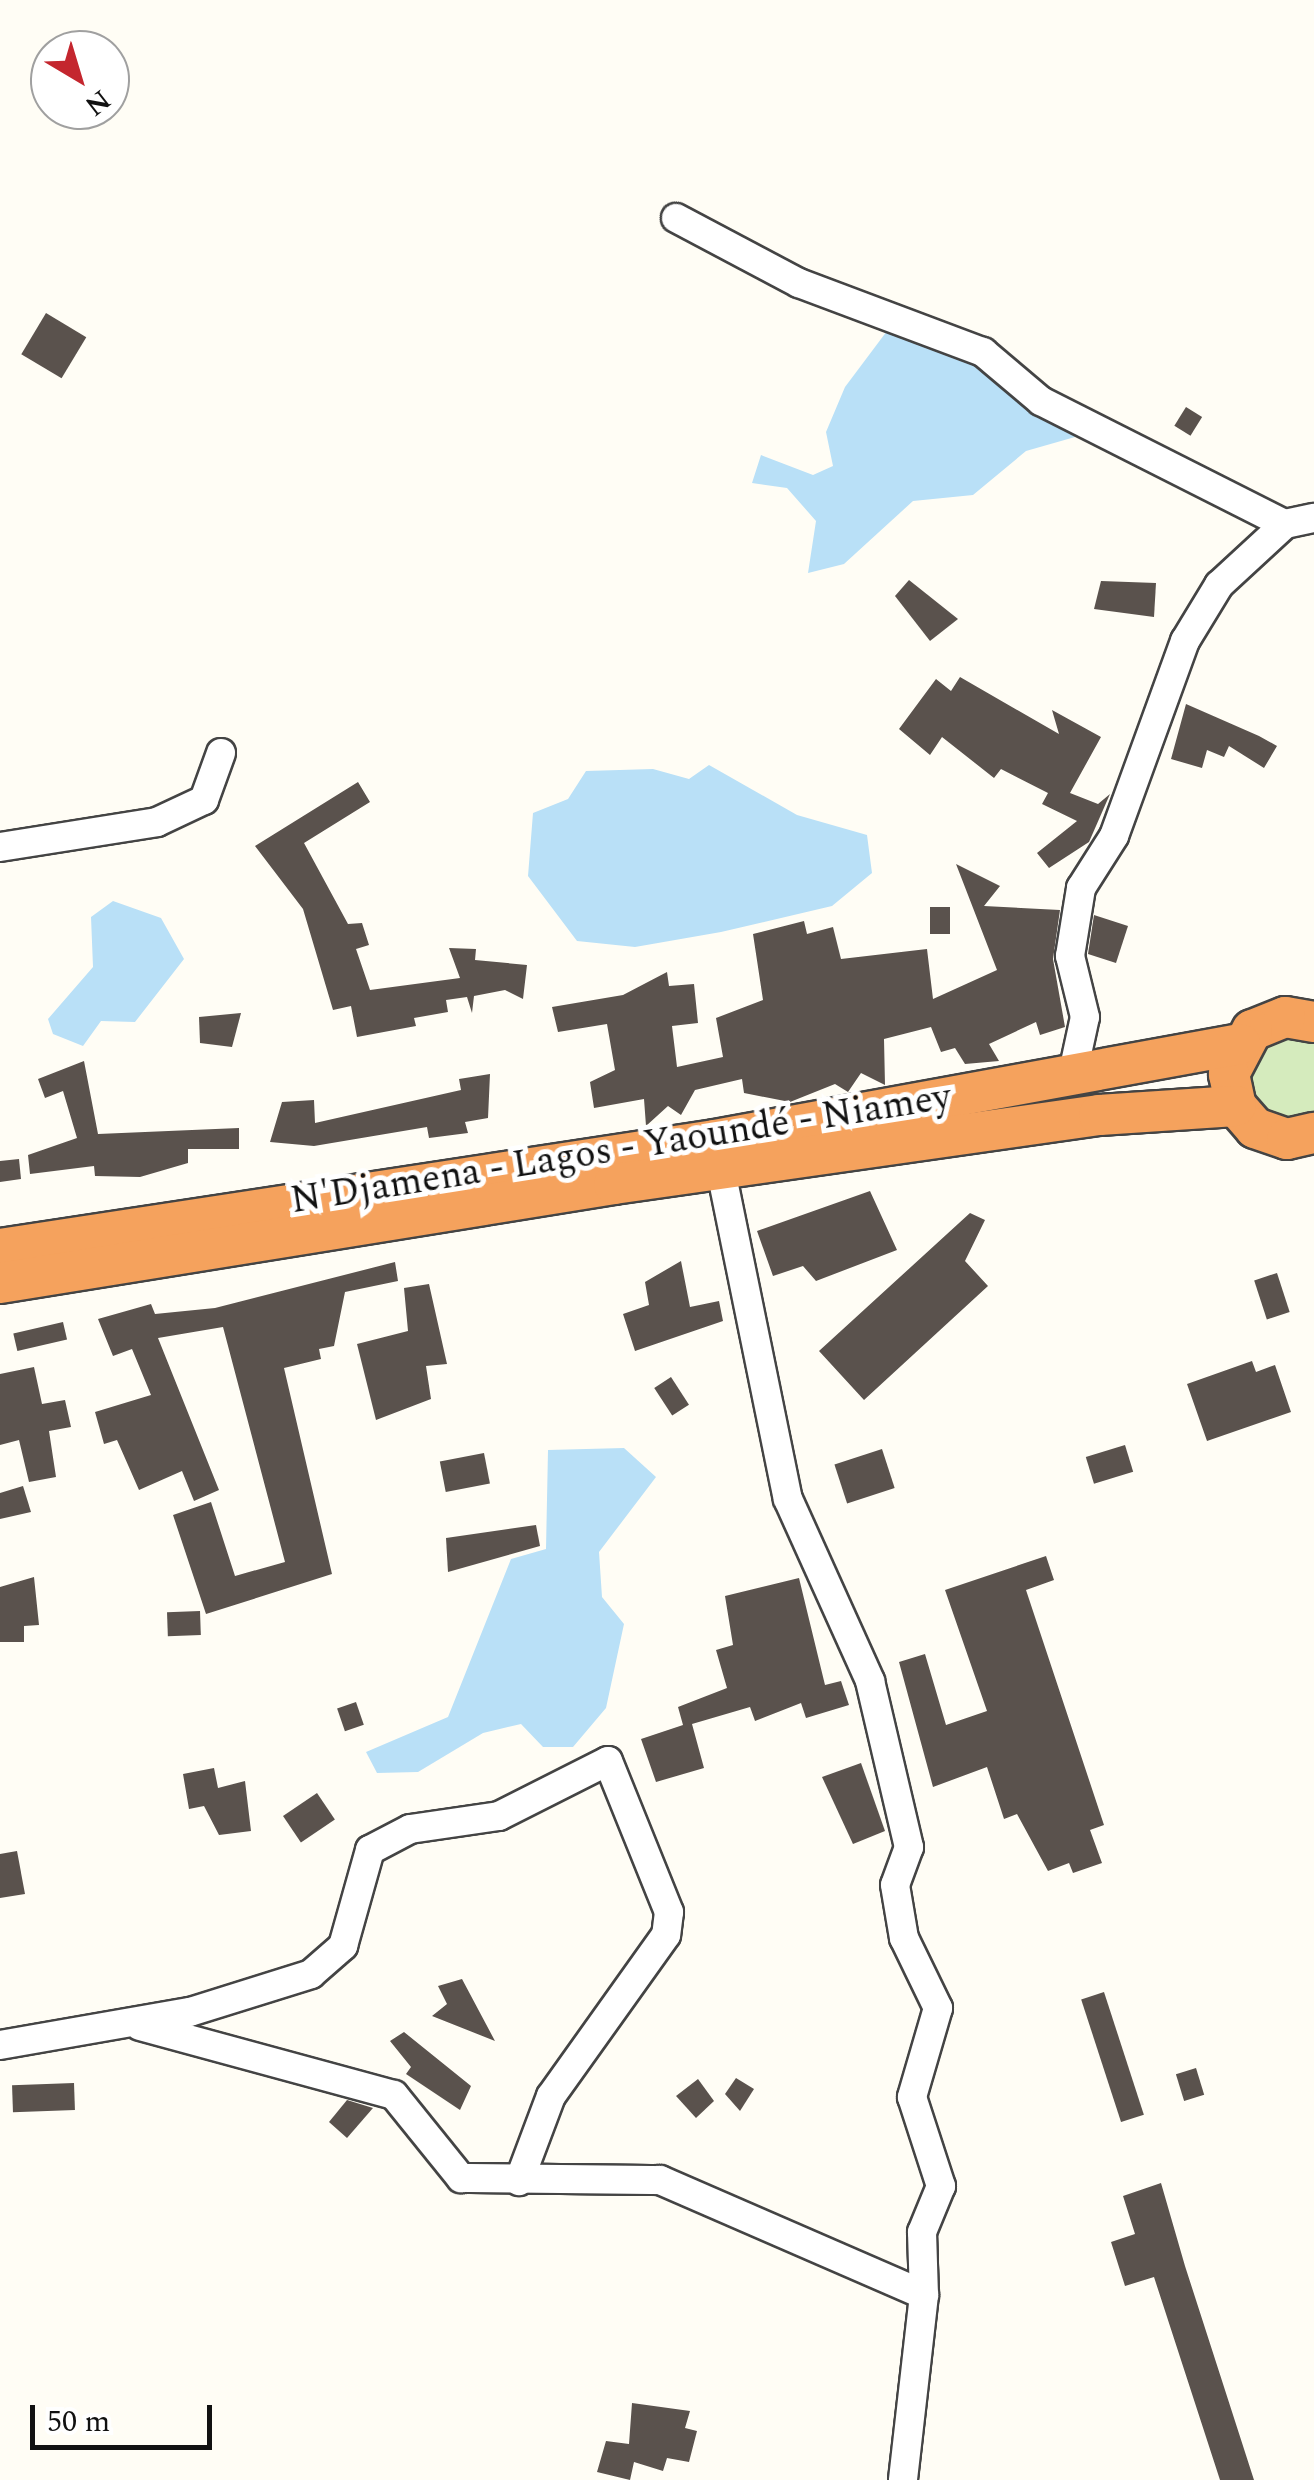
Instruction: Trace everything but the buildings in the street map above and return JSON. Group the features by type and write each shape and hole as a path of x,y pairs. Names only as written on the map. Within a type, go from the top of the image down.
{"highway":[{"name":"N'Djamena - Lagos - Yaoundé - Niamey","path":"0,1283 718,1155 1240,1044 1268,1021 1314,1022"},
{"path":"1240,1044 1229,1074 1236,1106 1268,1135 1314,1133"},
{"name":"N'Djamena - Lagos - Yaoundé - Niamey","path":"0,1250 718,1155 1099,1115 1236,1106"}],"street":[{"path":"676,218 799,282 982,352 1041,402 1285,524"},
{"path":"1072,1077 1085,1017 1070,956 1081,888 1114,836 1185,641 1219,585 1285,524 1314,518"},
{"path":"0,847 156,822 204,800 222,753"},
{"path":"718,1155 788,1499 870,1682 910,1848 895,1884 904,1938 938,2008 912,2097 941,2186 922,2232 924,2295 903,2480"},
{"path":"0,2045 129,2023 312,1974 343,1946 370,1850 410,1828 499,1816 608,1761 670,1912 666,1935 551,2096 518,2181"},
{"path":"129,2023 394,2096 460,2178 660,2180 924,2295"}],"green space":[{"path":"1314,1032 1314,1121 1255,1114 1245,1052 1256,1038"}],"water":[{"path":"893,323 966,355 1075,428 1075,437 1026,451 973,495 913,501 844,564 808,573 816,521 787,488 752,483 761,455 813,475 833,466 826,432 845,387"},
{"path":"709,765 797,815 867,835 872,873 832,906 721,932 635,947 577,941 528,876 533,813 568,799 586,771 653,769 689,779"},
{"path":"113,901 161,918 184,959 135,1022 101,1021 83,1046 53,1034 48,1019 93,967 91,917"},
{"path":"624,1448 656,1477 599,1552 602,1597 624,1624 606,1708 573,1747 543,1747 521,1724 483,1733 418,1772 377,1773 366,1752 448,1717 511,1559 546,1549 548,1450"}]}
